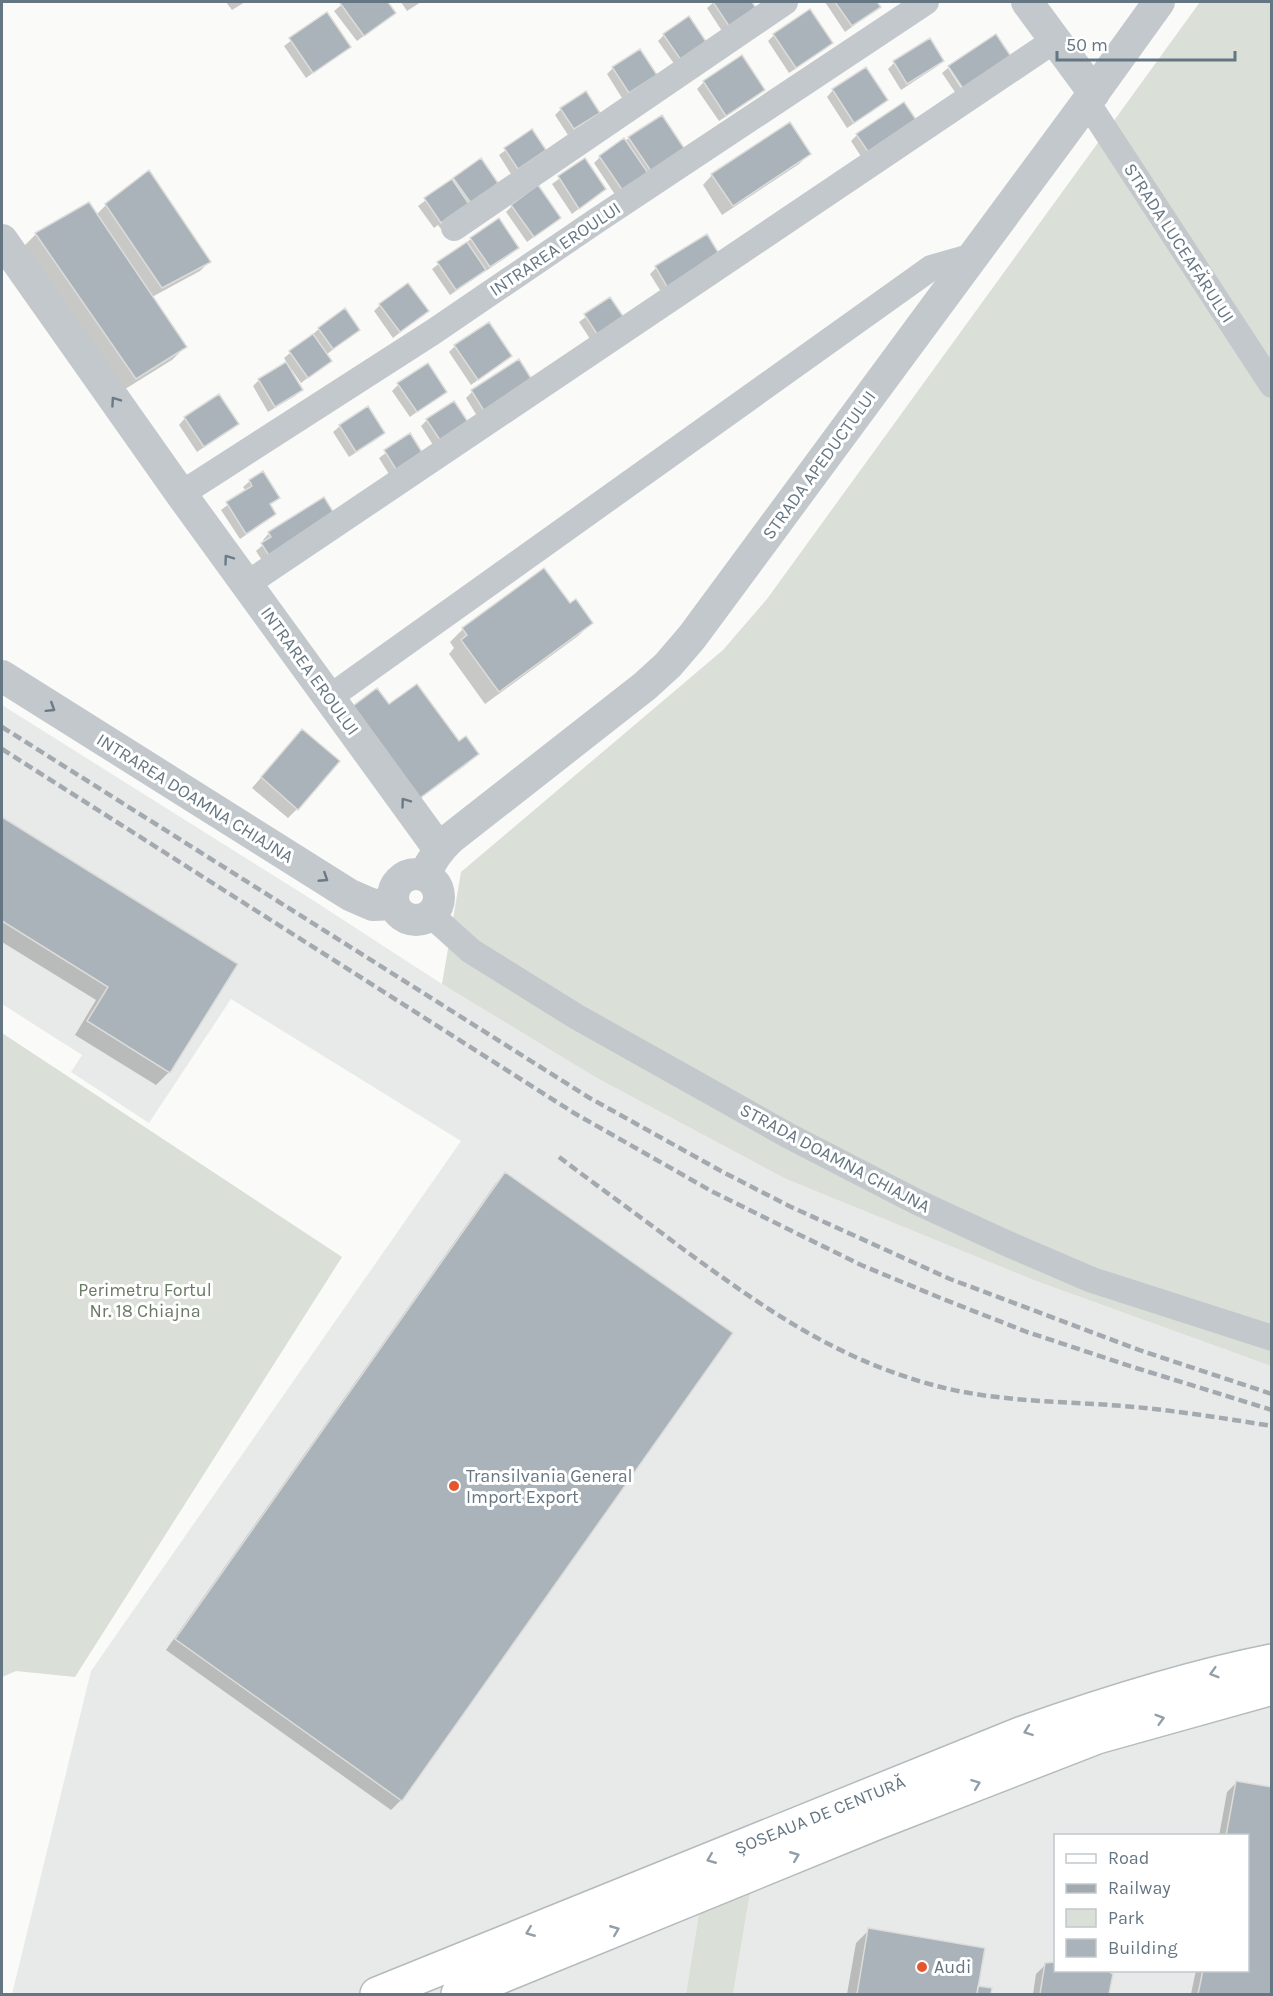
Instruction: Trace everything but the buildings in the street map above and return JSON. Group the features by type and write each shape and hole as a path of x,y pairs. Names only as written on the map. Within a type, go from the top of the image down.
{"main road":[{"name":"ȘOSEAUA DE CENTURĂ","path":"377,1995 1020,1734 1070,1716 1227,1670 1272,1661"},
{"name":"ȘOSEAUA DE CENTURĂ","path":"458,1995 876,1823 1097,1737 1272,1688"}],"street":[{"path":"454,228 785,2"},
{"name":"INTRAREA EROULUI","path":"181,494 433,332 926,2"},
{"name":"STRADA LUCEAFĂRULUI","path":"1027,2 1055,40 1272,385"},
{"name":"STRADA APEDUCTULUI","path":"432,862 460,831 630,698 668,665 716,604 1159,2"},
{"path":"247,584 1055,40"},
{"name":"INTRAREA EROULUI","path":"2,240 181,494 330,698 432,862 435,884 440,897 436,910 431,915"},
{"path":"330,698 931,268 973,256"},
{"name":"INTRAREA DOAMNA CHIAJNA","path":"2,676 350,895 373,905 394,904"},
{"path":"431,915 424,919 409,919 402,916 394,904 394,889 404,878 417,873 432,862"},
{"name":"STRADA DOAMNA CHIAJNA","path":"431,915 471,951 577,1017 789,1136 917,1202 1092,1280 1272,1338"}],"shaded area":[{"path":"2,705 442,984 595,1077 786,1179 1036,1281 1271,1366 1271,1994 733,1994 751,1889 699,1913 686,1994 12,1994 91,1671 461,1141 231,999 149,1123 71,1072 82,1055 2,1004"}],"green space":[{"path":"1200,2 1271,2 1271,1366 1036,1281 786,1179 595,1077 442,984 461,872 723,650 767,599"},
{"name":"Perimetru Fortul Nr. 18 Chiajna","path":"2,1033 342,1257 75,1677 16,1671 2,1677"},
{"path":"751,1888 733,1994 686,1994 699,1913"}],"railway":[{"path":"2,727 588,1097 721,1171 789,1206 950,1279 1142,1351 1272,1394"},
{"path":"2,749 574,1113 713,1192 861,1265 1027,1332 1272,1410"},
{"path":"559,1157 713,1271 772,1311 832,1346 897,1374 956,1391 980,1395 1142,1408 1272,1426"}],"place":[{"name":"Transilvania General Import Export","path":"454,1486"},
{"name":"Audi","path":"922,1967"}]}
